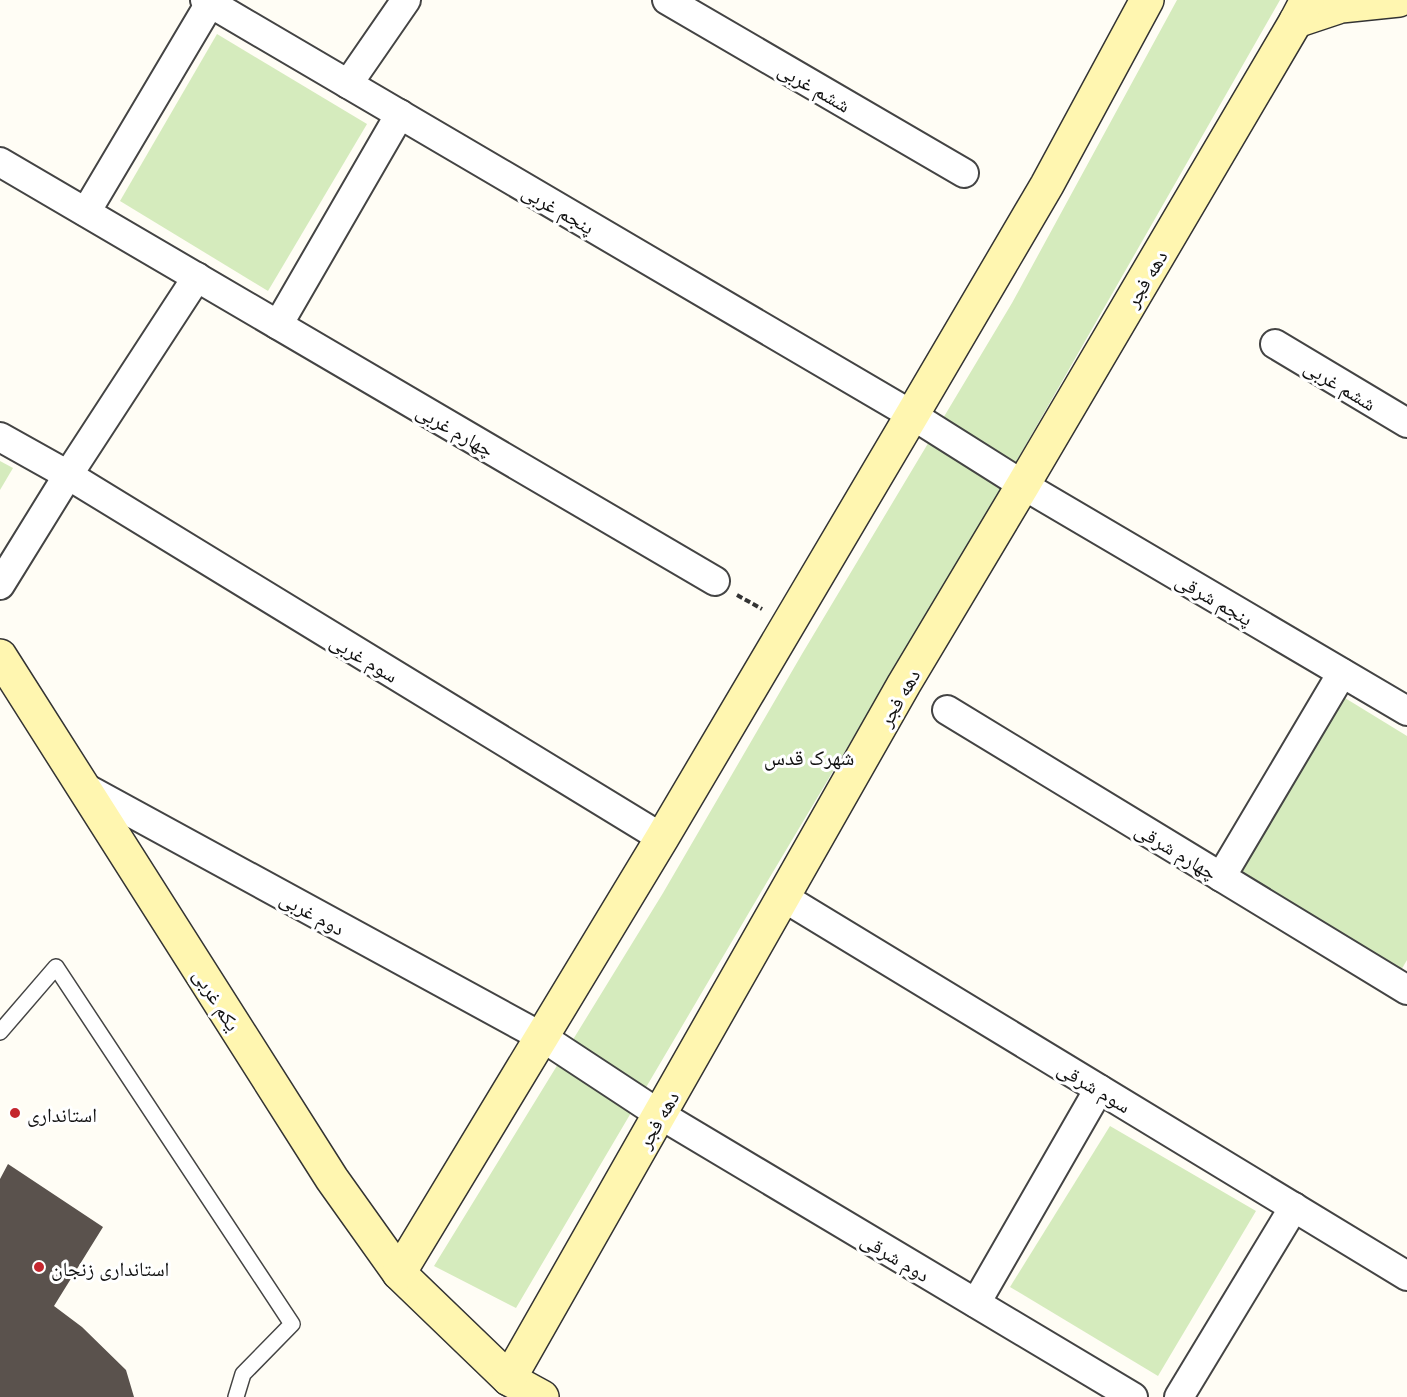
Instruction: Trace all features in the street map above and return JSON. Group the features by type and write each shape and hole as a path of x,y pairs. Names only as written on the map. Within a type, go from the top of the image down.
{"street":[{"path":"348,84 406,0"},
{"name":"ششم غربی","path":"667,0 964,173"},
{"path":"399,1273 662,838 912,415 1047,185 1147,0"},
{"name":"دهه فجر","path":"509,1379 910,674 1301,10 1399,0"},
{"path":"86,212 208,2"},
{"name":"پنجم غربی","path":"208,2 912,415 1023,485"},
{"path":"278,325 400,114"},
{"name":"چهارم غربی","path":"0,162 715,581"},
{"path":"0,585 68,475 197,277"},
{"name":"ششم غربی","path":"1275,344 1407,423"},
{"name":"سوم غربی","path":"0,437 68,475 662,838"},
{"name":"پنجم شرقی","path":"1023,485 1407,711"},
{"name":"یکم غربی","path":"0,656 332,1179 399,1273 509,1379 542,1397"},
{"path":"1221,877 1342,673"},
{"name":"چهارم شرقی","path":"947,710 1407,990"},
{"name":"دوم غربی","path":"84,787 542,1037 659,1114"},
{"name":"سوم شرقی","path":"783,897 1407,1276"},
{"path":"976,1303 1099,1089"},
{"name":"دوم شرقی","path":"659,1114 1133,1397"},
{"path":"1179,1397 1294,1208"}],"lane":[{"path":"0,1032 56,967 292,1324 243,1374 236,1397"}],"green space":[{"path":"1177,0 1280,0 984,518 516,1308 434,1266 663,893 802,654 1012,303"},
{"path":"217,34 367,124 268,291 120,201"},
{"path":"0,461 13,468 0,490"},
{"path":"1345,698 1407,736 1407,960 1397,977 1238,876"},
{"path":"1110,1126 1256,1211 1158,1376 1010,1287"}],"building":[{"name":"استانداری زنجان","path":"8,1164 103,1227 54,1306 82,1327 126,1370 134,1397 0,1397 0,1179"}],"place":[{"name":"استانداری","path":"15,1113"},
{"name":"استانداری زنجان","path":"39,1267"}],"district":[{"name":"شهرک قدس","path":"809,756"}]}
